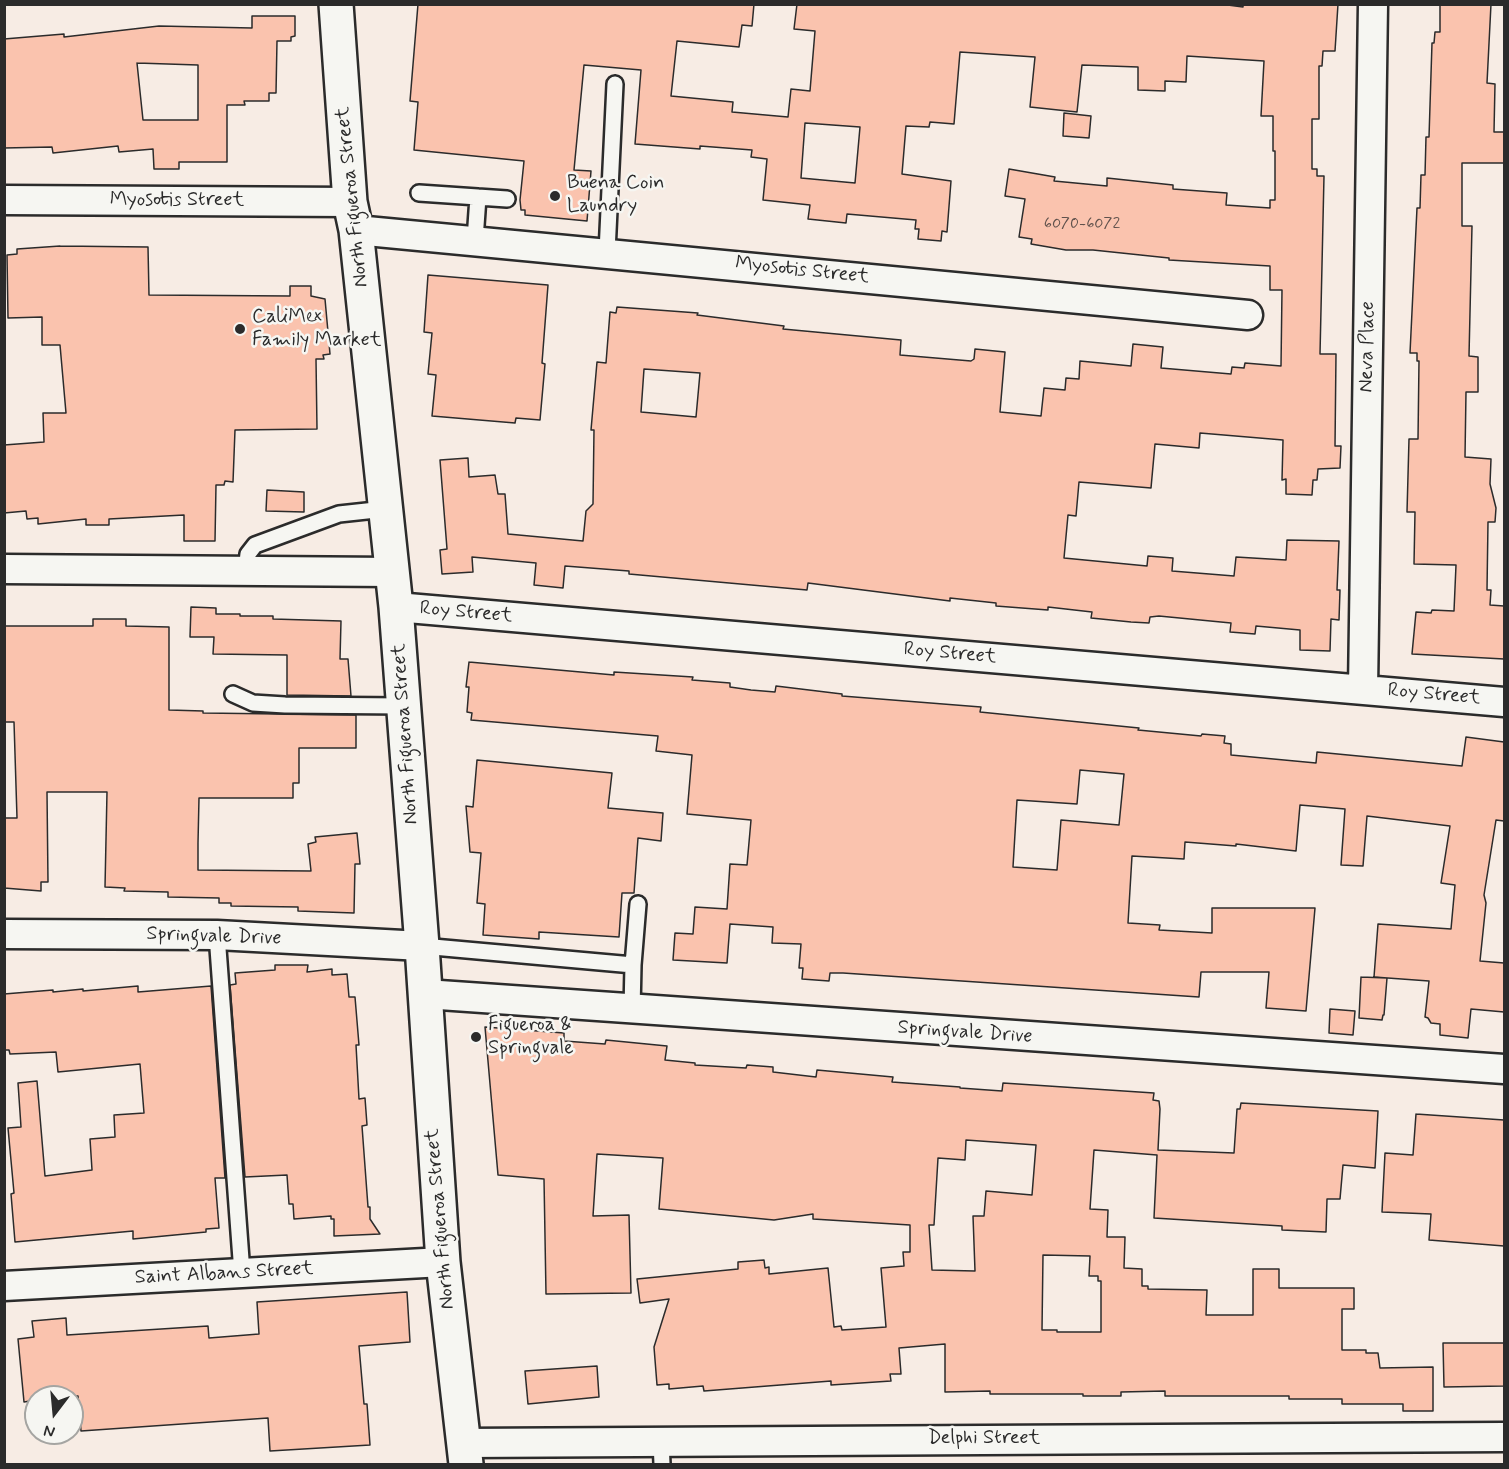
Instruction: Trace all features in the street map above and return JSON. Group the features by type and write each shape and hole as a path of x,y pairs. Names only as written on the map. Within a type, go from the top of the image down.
{"main road":[{"name":"North Figueroa Street","path":"336,4 353,216 396,607 422,946 442,1262 465,1454"}],"street":[{"name":"Neva Place","path":"1363,689 1373,4"},
{"name":"Myosotis Street","path":"4,200 353,216 475,240 1248,315"},
{"path":"4,569 392,572"},
{"name":"Roy Street","path":"396,607 1504,702"},
{"name":"Springvale Drive","path":"4,934 217,935 422,946"},
{"name":"Springvale Drive","path":"425,994 1504,1070"},
{"name":"Saint Albans Street","path":"4,1286 442,1262"},
{"name":"Delphi Street","path":"465,1454 661,1453 1504,1437"}],"lane":[{"path":"607,252 615,84"},
{"path":"419,193 507,199"},
{"path":"475,240 478,197"},
{"path":"246,571 248,554 255,545 339,514 385,509"},
{"path":"234,694 253,703 404,706"},
{"path":"632,1010 638,904"},
{"path":"217,935 242,1273"},
{"path":"422,946 633,965"}],"building":[{"path":"418,4 754,4 752,26 742,25 739,47 677,41 671,96 733,102 732,112 788,117 791,89 810,91 815,31 794,29 797,4 1220,4 1243,7 1243,4 1338,4 1335,51 1323,51 1322,66 1319,66 1319,119 1312,119 1312,169 1317,169 1317,176 1324,176 1320,354 1336,354 1335,446 1341,446 1340,468 1318,469 1317,480 1313,480 1312,495 1286,494 1286,479 1282,480 1283,440 1200,433 1199,448 1155,444 1151,488 1079,482 1076,516 1068,515 1064,558 1147,566 1148,556 1173,558 1172,571 1234,576 1236,557 1286,560 1287,540 1339,541 1337,590 1340,590 1339,620 1331,619 1330,651 1300,650 1300,630 1256,626 1255,634 1230,632 1231,623 1159,616 1150,617 1149,623 1131,622 1091,618 1092,612 1048,607 1048,610 996,606 996,603 950,598 950,601 808,583 807,590 565,566 563,588 534,585 536,563 472,557 473,572 442,574 440,550 447,549 440,460 468,458 469,477 495,475 498,494 505,494 508,534 583,541 586,511 593,504 594,430 591,430 597,362 606,363 610,312 616,313 617,307 698,313 697,315 784,326 783,329 901,340 900,355 971,361 974,359 975,349 1005,352 1000,412 1041,416 1044,388 1065,390 1066,378 1079,379 1080,361 1131,366 1133,344 1163,347 1161,368 1231,374 1232,367 1244,368 1245,363 1281,366 1282,290 1270,290 1270,266 1169,260 1169,258 1093,250 1066,250 1031,244 1032,239 1019,237 1025,199 1005,196 1009,169 1055,177 1054,181 1107,186 1107,178 1173,185 1173,189 1227,193 1226,205 1270,208 1270,200 1275,200 1275,151 1273,151 1273,116 1261,116 1264,61 1187,56 1186,82 1165,81 1165,91 1138,90 1138,67 1082,65 1077,112 1030,107 1035,57 960,52 954,124 930,122 929,127 906,126 902,174 951,181 947,232 942,231 941,241 918,239 919,229 915,229 916,220 847,214 846,223 808,219 810,205 763,200 767,159 751,157 752,150 635,144 641,70 584,65 574,170 591,171 587,221 525,215 525,210 521,210 520,200 524,161 414,150 418,102 410,101","holes":["805,123 860,127 855,183 801,178","644,369 700,373 696,417 641,412"]},
{"path":"1440,4 1491,4 1487,83 1495,84 1494,132 1504,132 1504,163 1462,163 1462,226 1472,226 1469,356 1478,357 1478,392 1466,392 1465,457 1491,459 1490,484 1496,508 1495,522 1488,522 1487,590 1491,590 1490,605 1504,606 1504,659 1412,654 1416,612 1454,611 1456,565 1414,564 1415,512 1407,512 1409,439 1418,439 1419,361 1417,361 1417,353 1410,353 1417,208 1420,208 1421,175 1425,175 1426,137 1429,137 1432,43 1434,43 1435,32 1440,32"},
{"path":"252,16 295,16 295,36 291,37 291,41 277,41 276,93 269,93 269,101 244,101 245,105 227,105 227,162 179,162 179,169 154,169 153,149 119,152 118,146 53,153 52,147 4,148 4,39 64,34 64,37 159,26 252,28","holes":["137,63 198,65 198,120 143,120"]},
{"path":"1064,113 1091,116 1089,138 1063,136"},
{"path":"60,246 148,247 149,295 290,296 290,286 311,286 311,296 325,299 330,354 323,355 324,359 316,359 317,429 235,430 233,482 225,481 224,485 216,485 215,541 184,541 184,515 109,519 109,525 86,525 86,519 38,524 38,518 27,519 26,511 4,513 4,445 44,442 43,413 66,413 60,345 42,345 42,317 8,318 7,255 17,254 17,249"},
{"path":"428,275 548,285 540,420 516,418 515,423 432,416 436,375 428,374 432,333 424,332"},
{"path":"267,490 304,492 304,512 266,511"},
{"path":"191,607 216,608 216,614 273,616 273,619 341,621 340,659 348,659 351,696 287,695 287,655 213,654 214,637 190,637"},
{"path":"93,619 126,619 126,626 169,627 169,710 203,711 203,713 356,715 356,748 299,748 299,783 293,783 293,798 199,798 198,843 198,870 311,871 308,844 316,842 315,837 357,833 360,864 355,864 354,913 298,911 298,907 231,906 231,903 219,903 219,898 168,897 168,892 124,891 125,888 105,887 107,792 47,792 48,882 41,882 41,891 4,888 4,818 17,818 14,722 4,722 4,626 93,626"},
{"path":"469,662 614,675 614,672 693,677 692,680 730,683 730,687 751,690 775,692 776,686 842,694 842,696 981,707 980,712 1139,728 1138,730 1225,736 1224,743 1231,744 1231,755 1316,763 1317,752 1462,766 1466,737 1504,742 1504,821 1496,820 1484,895 1486,903 1480,961 1504,963 1504,1012 1471,1009 1468,1038 1440,1035 1440,1024 1431,1023 1425,1017 1429,981 1374,977 1378,924 1451,929 1455,885 1441,883 1450,826 1367,816 1363,866 1341,865 1345,809 1300,805 1296,851 1236,844 1236,846 1185,842 1184,859 1132,856 1128,923 1160,925 1159,930 1212,933 1212,908 1315,908 1306,1011 1266,1008 1269,972 1201,972 1199,997 843,973 830,973 829,981 802,979 803,968 799,968 801,944 772,943 773,927 730,924 727,963 673,960 675,933 693,934 695,907 727,909 730,864 747,865 751,820 687,814 692,755 656,751 658,736 471,720 472,713 467,712 469,687 466,687","holes":["1080,770 1124,774 1119,825 1061,820 1057,870 1013,867 1017,800 1077,804"]},
{"path":"477,760 612,773 608,808 663,813 661,841 638,838 634,893 622,893 619,937 539,932 539,939 483,935 485,904 477,903 481,853 470,852 466,806 473,807"},
{"path":"275,965 308,965 307,972 332,969 332,975 347,974 349,997 355,997 359,1045 356,1045 359,1099 365,1098 367,1125 362,1126 368,1207 370,1207 370,1219 380,1234 334,1236 334,1219 331,1219 331,1216 294,1219 293,1204 289,1204 287,1175 245,1177 230,985 236,984 235,973 275,970"},
{"path":"1361,977 1387,978 1382,1020 1359,1018"},
{"path":"138,986 138,992 211,986 225,1178 215,1178 219,1228 206,1229 206,1232 133,1239 133,1231 15,1242 11,1194 14,1193 8,1128 21,1127 18,1083 37,1081 45,1176 92,1170 90,1139 115,1137 114,1115 144,1113 140,1064 58,1072 56,1052 10,1054 9,1050 4,1050 4,994"},
{"path":"1330,1009 1355,1011 1353,1035 1329,1033"},
{"path":"485,1027 564,1033 564,1041 605,1044 606,1040 667,1046 665,1060 695,1063 695,1065 773,1067 773,1072 816,1077 817,1070 893,1077 892,1082 1002,1091 1003,1083 1154,1093 1153,1100 1159,1101 1160,1109 1158,1150 1234,1153 1237,1109 1240,1109 1241,1103 1378,1111 1375,1168 1343,1165 1340,1199 1327,1199 1326,1232 1282,1230 1282,1226 1154,1218 1157,1155 1094,1150 1090,1209 1108,1210 1107,1237 1125,1237 1124,1268 1142,1269 1142,1286 1148,1286 1148,1289 1207,1290 1206,1315 1253,1315 1253,1269 1279,1269 1279,1288 1354,1288 1354,1309 1342,1309 1342,1350 1366,1350 1366,1353 1378,1353 1380,1368 1433,1367 1433,1411 1403,1411 1403,1404 1342,1404 1342,1399 1289,1399 1289,1396 1165,1396 1165,1391 1121,1392 1121,1396 990,1394 990,1391 945,1392 945,1344 899,1348 901,1374 890,1374 891,1381 831,1385 831,1381 704,1391 703,1386 669,1389 669,1384 657,1385 654,1347 669,1299 640,1303 637,1279 738,1269 738,1262 764,1260 765,1268 769,1267 769,1274 828,1268 834,1327 841,1326 842,1330 886,1327 881,1268 904,1266 903,1252 910,1252 910,1225 813,1219 813,1214 774,1220 659,1209 663,1158 597,1154 593,1216 629,1215 631,1293 546,1294 544,1179 498,1175","holes":["966,1140 1036,1145 1032,1195 986,1191 984,1216 973,1216 975,1271 932,1270 929,1225 934,1225 938,1158 965,1160","1043,1255 1090,1256 1089,1276 1098,1276 1098,1281 1101,1281 1101,1332 1042,1330"]},
{"path":"1416,1114 1504,1120 1504,1246 1429,1240 1431,1214 1382,1212 1385,1153 1413,1155"},
{"path":"407,1292 410,1342 359,1346 370,1445 270,1451 268,1418 84,1431 84,1385 24,1385 24,1402 18,1339 34,1337 32,1321 66,1318 67,1335 208,1326 209,1338 259,1334 257,1302"},
{"path":"1443,1343 1504,1343 1504,1386 1444,1387"},
{"path":"597,1366 599,1397 528,1404 525,1371"}],"place":[{"name":"Buena Coin Laundry","path":"555,196"},
{"name":"CaliMex Family Market","path":"240,329"},
{"name":"Figueroa & Springvale","path":"476,1037"}]}
